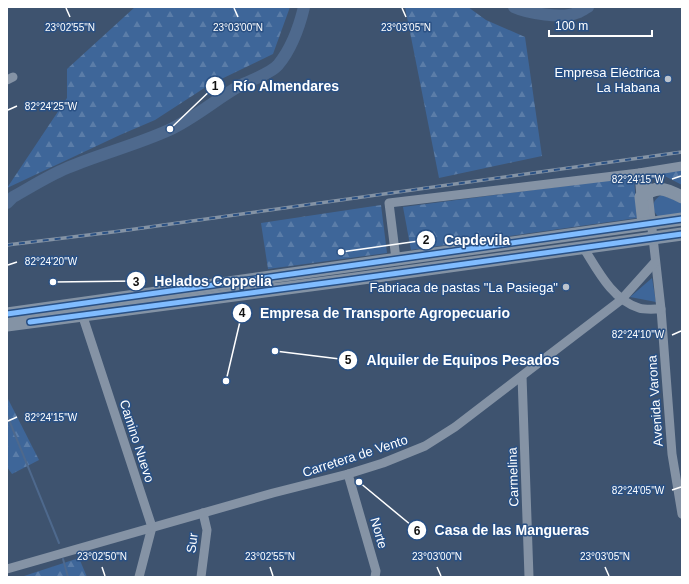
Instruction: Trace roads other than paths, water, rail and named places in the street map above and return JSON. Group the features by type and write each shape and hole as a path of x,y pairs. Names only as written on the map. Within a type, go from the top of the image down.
{"highway":[{"path":"648,224 647,190 662,189 682,197"},
{"path":"7,325 29,316 396,259 682,219"},
{"path":"7,314 29,316 82,314 348,280 682,234"}],"street":[{"path":"396,259 389,203 639,173 682,166"},
{"path":"639,173 647,190"},
{"path":"639,173 647,190"},
{"name":"Avenida Varona","path":"648,224 656,262 672,454 682,514"},
{"path":"582,247 621,300 640,308 661,309"},
{"name":"Carretera de Vento","path":"7,569 152,527 348,474 383,463 425,446 455,427 621,300 656,262"},
{"name":"Camino Nuevo","path":"82,314 152,527"},
{"name":"Carmelina","path":"522,376 529,577"},
{"name":"Norte","path":"348,474 376,571 375,577"},
{"name":"Sur","path":"201,577 207,530 203,513"},
{"path":"139,577 152,527"}],"waterway":[{"path":"7,203 13,197 60,171 169,130 188,120 241,85 271,71 278,65 291,45 300,23 304,7"},
{"path":"514,7 536,13 554,15 570,15 578,13 588,7"},
{"path":"7,415 59,543"},
{"path":"63,559 68,577"}],"railway":[{"path":"7,245 121,231 682,152"}],"place":[{"name":"Empresa Eléctrica La Habana","path":"668,79"},
{"name":"Río Almendares","path":"170,129"},
{"name":"Capdevila","path":"341,252"},
{"name":"Helados Coppelia","path":"53,282"},
{"name":"Fabriaca de pastas \"La Pasiega\"","path":"566,287"},
{"name":"Alquiler de Equipos Pesados","path":"275,351"},
{"name":"Empresa de Transporte Agropecuario","path":"226,381"},
{"name":"Casa de las Mangueras","path":"359,482"}]}
